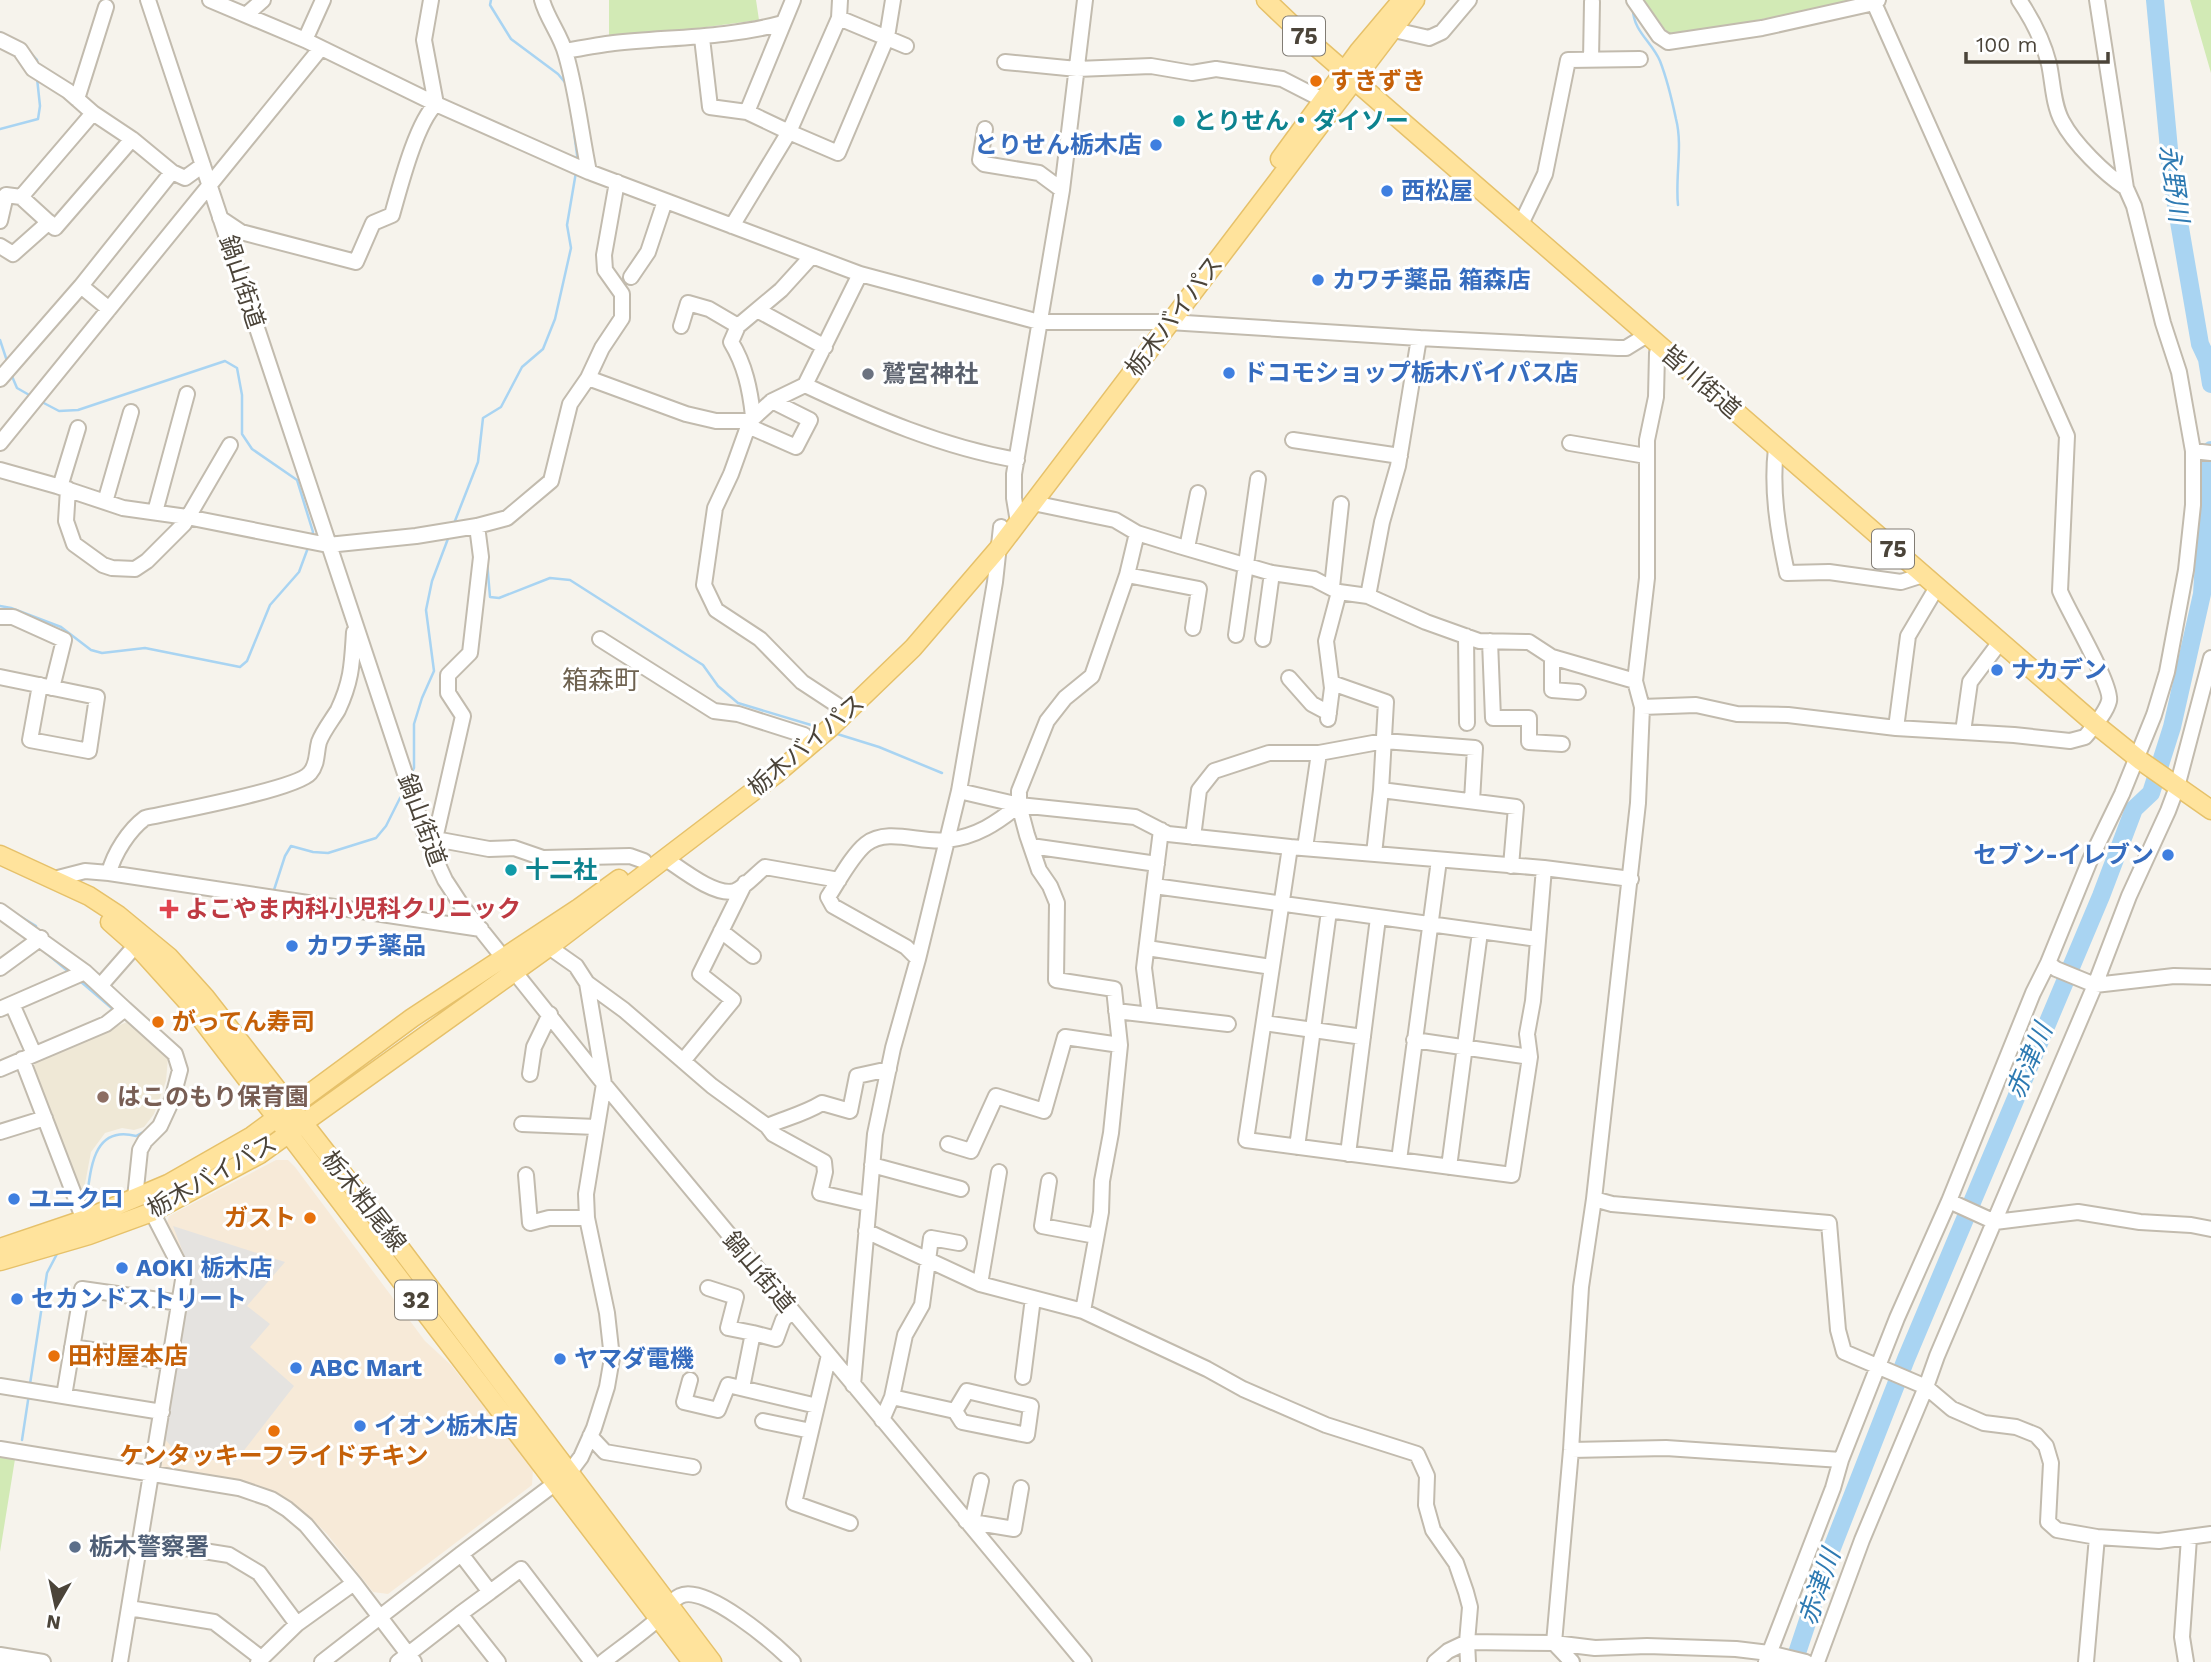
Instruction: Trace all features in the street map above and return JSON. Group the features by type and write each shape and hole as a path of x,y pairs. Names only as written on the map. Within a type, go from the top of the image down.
{"main road":[{"name":"皆川街道","path":"1266,0 1776,448 2138,759"},
{"name":"栃木バイパス","path":"0,1248 152,1212 260,1153 296,1128 579,908 717,807 804,736 904,640 1012,520 1350,76 1402,0"},
{"name":"栃木バイパス","path":"0,1261 86,1228 135,1198 168,1184 252,1136 412,1018 508,965 549,947 776,774 831,728 913,648 998,548 1012,520 1033,503 1323,100 1394,30 1416,0"},
{"name":"75","path":"2138,759 2211,810"},
{"name":"栃木粕尾線","path":"0,855 89,896 118,915 169,957 205,997 284,1112 664,1612 712,1662"},
{"name":"栃木粕尾線","path":"54,879 136,945 284,1112"},
{"name":"栃木粕尾線","path":"664,1612 692,1662"}],"street":[{"name":"鍋山街道","path":"148,0 354,623 444,880 604,1084 1084,1662"},
{"path":"210,0 321,47 436,104 589,172 860,274 1039,322 1163,322 1618,348 1626,348 1647,335"},
{"path":"247,14 263,0"},
{"path":"305,40 323,0"},
{"path":"431,0 424,40 436,104"},
{"path":"542,0 565,51 577,99 589,172"},
{"path":"747,112 793,0"},
{"path":"732,226 789,132 839,18 840,0"},
{"path":"702,38 710,107 747,112 838,153 887,37 893,0"},
{"path":"1012,520 1013,485 1062,190 1085,0"},
{"path":"1394,30 1429,38 1442,32 1469,0"},
{"path":"1634,0 1659,36 1668,42 1762,28 1876,2 2067,436 2060,591 2067,610 2108,688 2109,703 2085,737 2077,741 1896,728 1788,715 1737,714 1696,705 1642,707"},
{"path":"2019,0 2043,43 2062,121 2088,153 2114,180 2126,188"},
{"path":"1768,1657 1897,1318 1949,1201 2033,993 2052,966 2090,860 2138,759 2160,693 2177,624 2194,485 2201,452 2163,323 2134,206 2126,188 2097,0"},
{"path":"1591,60 1592,2"},
{"path":"77,99 106,7"},
{"path":"839,18 906,46"},
{"path":"565,51 613,43 702,38 783,23"},
{"path":"0,40 20,50 33,69 68,91 172,172 185,177 203,165"},
{"path":"0,443 321,47"},
{"path":"1521,224 1545,174 1568,60 1640,59"},
{"path":"1005,62 1077,69 1151,66 1192,73 1216,69 1282,79 1323,100"},
{"path":"220,218 242,232 356,262 373,223 392,215 406,168 428,111 436,104"},
{"path":"21,197 93,113"},
{"path":"985,129 980,160 984,164 1039,173 1062,190"},
{"path":"0,221 6,195 21,197 55,228 132,139"},
{"path":"0,379 81,286 172,172"},
{"path":"0,470 122,508 187,517 328,545 416,536 477,526 507,517 551,481 570,404 622,318 622,294 605,270 604,256 617,182"},
{"path":"631,278 648,252 665,201"},
{"path":"0,246 13,254 49,222"},
{"path":"811,257 759,311 738,326 731,342 741,359 747,379 750,421 732,474 715,508 704,584 716,610 760,639 802,682 837,705"},
{"path":"750,421 772,401 805,385 860,274"},
{"path":"81,286 109,309"},
{"path":"681,326 688,303 709,309 738,326"},
{"path":"759,311 825,347"},
{"path":"1368,596 1382,522 1400,456 1419,338"},
{"path":"1572,1662 1554,1643 1571,1450 1581,1287 1594,1199 1638,803 1642,707 1634,681 1647,578 1647,440 1656,397 1657,353 1662,348"},
{"path":"588,378 687,414 716,421 750,421 796,447 810,420 772,401"},
{"path":"805,385 858,410 932,439 988,455 1017,460"},
{"path":"155,512 187,394"},
{"path":"105,502 131,412"},
{"path":"78,428 64,488 66,521 74,544 103,565 112,568 135,569 184,524 230,445"},
{"path":"1293,440 1400,456"},
{"path":"1570,443 1646,456"},
{"path":"1776,448 1776,520 1787,573 1829,572 1901,582 1930,581 1908,636 1896,728"},
{"path":"1236,635 1258,479"},
{"path":"1187,548 1198,493"},
{"path":"1033,503 1115,520 1137,533 1272,573 1314,579 1335,589 1368,596 1426,622 1479,641 1529,642 1552,657 1634,681"},
{"path":"1289,678 1312,704 1329,716 1332,682 1326,641 1335,589 1341,504"},
{"path":"477,526 481,557 470,653 448,675 448,693 463,716 432,841 489,849 514,848 543,858 630,856 644,861"},
{"path":"1083,1311 1101,1212 1102,1181 1111,1133 1119,1045 1114,989 1056,980 1057,903 1039,870 1019,805 1019,791 1047,721 1065,698 1092,676 1127,575 1137,533"},
{"path":"853,1385 875,1134 959,791 995,582 998,548"},
{"path":"1263,639 1272,573"},
{"path":"1127,575 1199,589 1193,628"},
{"path":"0,617 13,617 64,640 46,686 30,740 89,751 97,697 46,686 0,677"},
{"path":"109,873 112,859 145,818 294,783 310,774 316,761 319,741 337,711 351,677 354,623"},
{"path":"1466,636 1467,723"},
{"path":"600,639 714,711 747,717 804,736"},
{"path":"1490,641 1493,718 1529,718 1529,742 1562,744"},
{"path":"1963,732 1970,682 2000,642"},
{"path":"1552,657 1552,690 1578,692"},
{"path":"1817,1662 1862,1540 1926,1387 1990,1220 2093,984 2174,785 2211,658"},
{"path":"1332,682 1387,702 1374,854"},
{"path":"1193,837 1199,790 1214,772 1269,753 1319,753 1384,741 1475,748 1472,801"},
{"path":"1319,753 1281,905 1247,1140 1512,1175 1530,1056 1527,1034 1533,1002 1544,868"},
{"path":"1381,790 1516,807 1511,866"},
{"path":"959,791 1019,805 1135,817 1168,834 1297,848 1544,868 1631,879"},
{"path":"918,959 906,947 833,906 828,897 839,880 857,855 872,841 891,836 946,841 988,829 1019,805"},
{"path":"1150,1015 1144,968 1161,830"},
{"path":"1031,846 1157,864"},
{"path":"666,859 718,890 736,890 765,867 839,880"},
{"path":"1399,1160 1439,860"},
{"path":"54,879 85,871 109,873 481,929"},
{"path":"683,1061 733,1000 700,974 745,883"},
{"path":"1154,886 1538,940"},
{"path":"0,911 85,972 176,1054 180,1070 172,1100 160,1126 140,1150 135,1198"},
{"path":"1297,1147 1329,911"},
{"path":"1348,1154 1378,918"},
{"path":"722,931 753,956"},
{"path":"1448,1167 1480,932"},
{"path":"0,968 41,938"},
{"path":"101,985 136,945"},
{"path":"549,947 576,966 587,983 624,1010 712,1086 766,1126 773,1135 824,1162 825,1172 820,1193 867,1204"},
{"path":"1147,948 1272,967"},
{"path":"2052,966 2093,984 2174,976 2211,977"},
{"path":"85,972 6,1007 28,1057 46,1118 86,1228"},
{"path":"322,1662 563,1478 581,1457 590,1436 607,1387 612,1358 607,1313 587,1218 586,1194 604,1084 587,983"},
{"path":"0,1069 106,1024 125,1009"},
{"path":"1116,1011 1228,1024"},
{"path":"530,1074 534,1047 550,1014"},
{"path":"1264,1023 1363,1037"},
{"path":"948,1144 971,1152 996,1096 1044,1111 1065,1037 1119,1045"},
{"path":"1415,1041 1530,1056"},
{"path":"766,1126 791,1116 802,1115 822,1103 850,1111 857,1076 889,1069"},
{"path":"0,1132 46,1118"},
{"path":"522,1124 596,1127"},
{"path":"872,1164 961,1189"},
{"path":"980,1284 999,1172"},
{"path":"526,1175 530,1223 549,1218 587,1218"},
{"path":"1049,1181 1042,1226 1096,1236"},
{"path":"1594,1199 1612,1204 1829,1223 1838,1330 1844,1352 1926,1387 1952,1409 1984,1423 2016,1427 2036,1435 2046,1446 2051,1463 2048,1522 2057,1530 2160,1541 2211,1534"},
{"path":"1949,1201 1990,1220 2078,1212 2211,1229"},
{"path":"120,1662 184,1274 152,1212"},
{"path":"866,1231 980,1284 1083,1311 1207,1369 1243,1389 1326,1425 1417,1454 1427,1476 1426,1505 1433,1530 1456,1563 1466,1592 1469,1607 1466,1642 1468,1662"},
{"path":"882,1420 892,1397 905,1335 922,1304 931,1237 959,1243"},
{"path":"708,1288 736,1297 729,1328 776,1339 783,1320 792,1311"},
{"path":"64,1396 82,1289 180,1303"},
{"path":"1023,1377 1032,1298"},
{"path":"742,1388 753,1333"},
{"path":"72,1348 170,1362"},
{"path":"829,1355 794,1503 850,1523"},
{"path":"690,1380 684,1402 718,1410 728,1385 817,1406"},
{"path":"0,1386 162,1412"},
{"path":"892,1397 955,1411 962,1422 1027,1435 1031,1406 967,1391 955,1411"},
{"path":"763,1421 811,1431"},
{"path":"590,1436 606,1452 693,1467"},
{"path":"1571,1450 1666,1448 1841,1460"},
{"path":"0,1449 239,1488 271,1499 306,1525 381,1618 407,1659 460,1614 521,1569 592,1662"},
{"path":"981,1481 969,1522 1014,1529 1021,1488"},
{"path":"2085,1662 2097,1536"},
{"path":"2186,1662 2182,1637 2189,1538"},
{"path":"141,1541 229,1555 259,1573 298,1624"},
{"path":"461,1554 490,1592"},
{"path":"129,1608 214,1622 259,1660 298,1624 354,1583"},
{"path":"603,1662 664,1612 678,1596 688,1593 705,1596 727,1609 793,1662"},
{"path":"460,1614 498,1662"},
{"path":"1435,1662 1448,1651 1466,1642 1554,1643 1595,1648 1647,1646 1805,1662"},
{"path":"0,1655 43,1662"}],"shaded area":[{"name":"はこのもり保育園","path":"127,1022 168,1058 166,1081 154,1114 144,1127 134,1130 122,1128 105,1133 91,1152 84,1189 80,1191 34,1066 36,1061"},
{"path":"276,1160 288,1160 295,1167 425,1341 451,1365 533,1469 532,1485 388,1594 373,1592 327,1534 307,1514 275,1492 247,1482 163,1469 159,1464 189,1272 166,1226 169,1216"},
{"path":"173,1226 285,1262 247,1306 270,1324 250,1347 294,1386 235,1462 180,1457 165,1439 191,1273"}],"green space":[{"path":"609,0 756,0 759,20 609,40"},
{"path":"1644,0 1865,0 1670,36"},
{"path":"2190,0 2211,0 2211,73"},
{"path":"0,1457 15,1459 0,1552"}],"waterway":[{"path":"245,6 252,0"},
{"path":"491,0 490,5 511,39 558,74 568,86"},
{"name":"永野川","path":"2155,0 2172,181 2200,344 2207,359 2211,384"},
{"path":"1633,9 1639,30 1660,61 1673,104 1679,140 1678,205"},
{"path":"0,32 21,43"},
{"path":"30,53 37,60 37,64"},
{"path":"0,129 38,119 40,106 37,78"},
{"path":"572,117 578,162"},
{"path":"453,526 478,462 483,418 501,407 522,367 543,349 555,319 571,248 567,225 576,172"},
{"path":"0,340 7,361"},
{"path":"40,401 59,411 78,410 225,361 237,368 242,395 242,434 252,449 297,480 312,535"},
{"path":"11,374 17,388 31,396"},
{"name":"赤津川","path":"1794,1662 1832,1548 1906,1359 2101,896 2134,809 2151,793 2172,727 2202,594 2211,450"},
{"path":"410,776 414,768 414,724 434,671 426,610 432,581 449,536"},
{"path":"0,606 61,627 91,650 102,653 145,648 240,667 247,661 270,605 299,572 309,545"},
{"path":"487,561 490,597 499,598 550,578 570,580 703,665 718,686 738,703 821,728"},
{"path":"834,733 879,747 942,773"},
{"path":"273,893 291,846 328,853 376,838 386,826 405,788"},
{"path":"13,912 36,926 36,931"},
{"path":"45,952 70,973"},
{"path":"80,981 115,1011"},
{"path":"123,1017 134,1027"},
{"path":"84,1202 93,1161 103,1143 111,1137 122,1134 136,1136 147,1130"},
{"path":"30,1384 47,1273 58,1252"},
{"path":"22,1440 29,1394"}],"place":[{"name":"すきずき","path":"1316,81"},
{"name":"とりせん・ダイソー","path":"1179,121"},
{"name":"とりせん栃木店","path":"1156,145"},
{"name":"西松屋","path":"1387,191"},
{"name":"カワチ薬品 箱森店","path":"1318,280"},
{"name":"ドコモショップ栃木バイパス店","path":"1229,373"},
{"name":"鷲宮神社","path":"868,374"},
{"name":"ナカデン","path":"1997,670"},
{"name":"セブン-イレブン","path":"2168,855"},
{"name":"十二社","path":"511,870"},
{"name":"よこやま内科小児科クリニック","path":"169,909"},
{"name":"カワチ薬品","path":"292,946"},
{"name":"がってん寿司","path":"158,1022"},
{"name":"はこのもり保育園","path":"103,1097"},
{"name":"ユニクロ","path":"14,1199"},
{"name":"ガスト","path":"310,1218"},
{"name":"AOKI 栃木店","path":"122,1268"},
{"name":"セカンドストリート","path":"17,1299"},
{"name":"田村屋本店","path":"54,1356"},
{"name":"ヤマダ電機","path":"560,1359"},
{"name":"ABC Mart","path":"296,1368"},
{"name":"イオン栃木店","path":"360,1426"},
{"name":"ケンタッキーフライドチキン","path":"274,1431"},
{"name":"栃木警察署","path":"75,1547"}],"district":[{"name":"箱森町","path":"601,680"}]}
